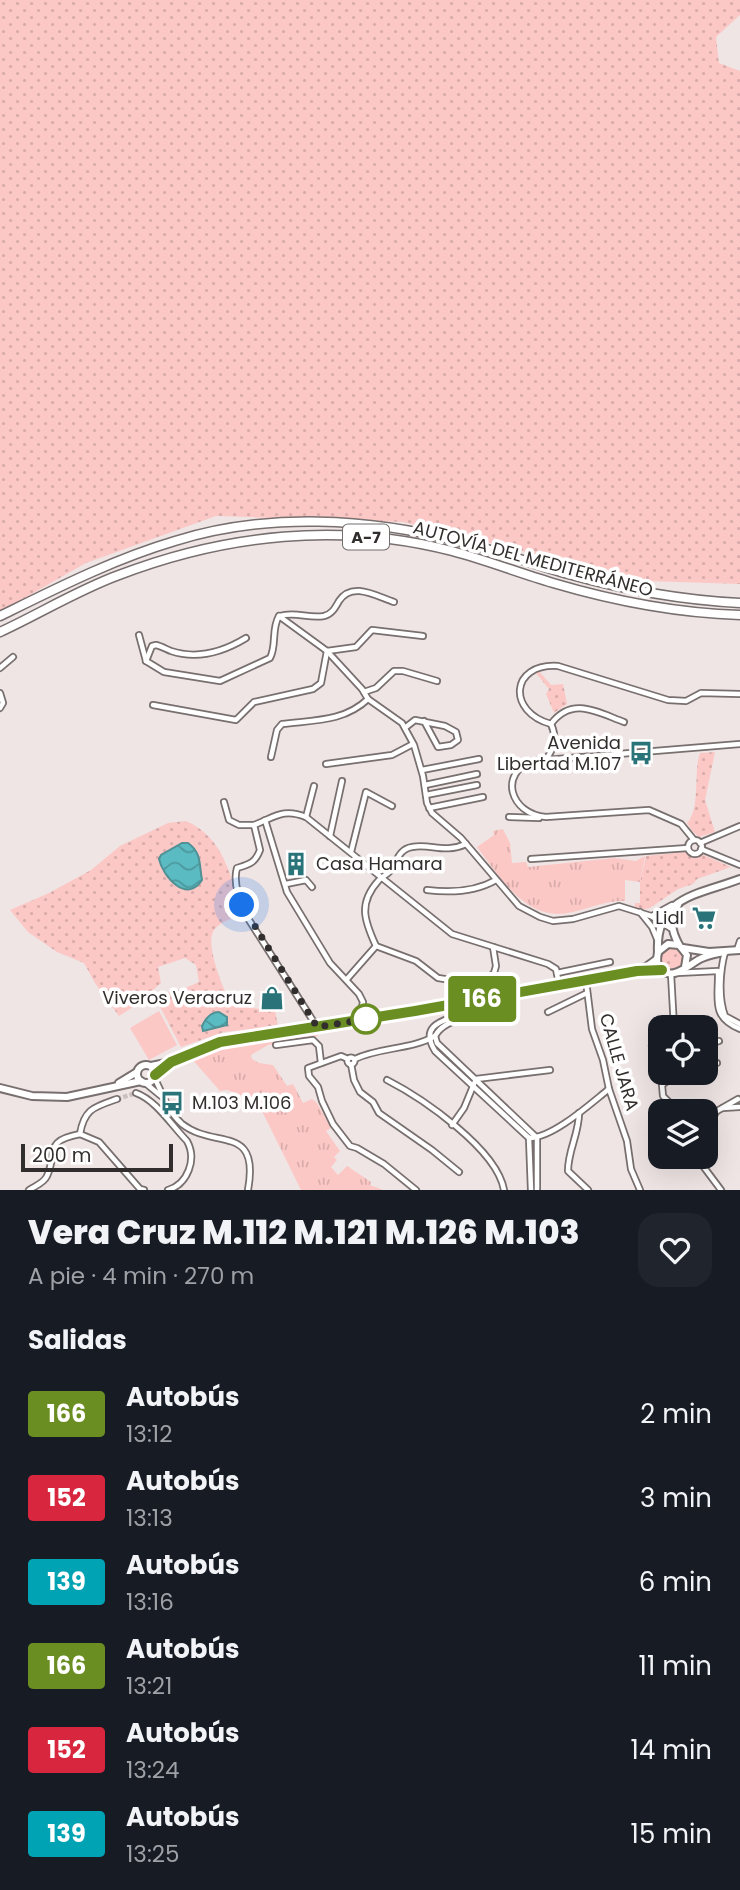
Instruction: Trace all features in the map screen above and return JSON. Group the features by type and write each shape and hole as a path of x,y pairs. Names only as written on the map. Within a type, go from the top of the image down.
{"highway":[{"name":"AUTOVÍA DEL MEDITERRÁNEO","path":"0,616 109,564 176,540 230,528 314,522 394,527 466,543 615,586 679,598 740,603"},
{"name":"AUTOVÍA DEL MEDITERRÁNEO","path":"0,632 116,576 172,556 205,547 262,538 322,535 378,537 422,544 643,606 740,616"}],"main road":[{"path":"662,970 657,939 661,922 673,905 740,879"},
{"path":"687,899 674,910 672,930 687,964"},
{"path":"637,971 646,967 668,944 709,952 739,950"},
{"path":"114,1086 142,1066 171,1062 220,1042 637,971 662,970 673,973 687,964 724,951"},
{"path":"0,1088 32,1096 67,1097 152,1080 171,1062"},
{"path":"150,1066 154,1076"},
{"path":"137,1072 142,1082"}],"street":[{"path":"139,635 146,661 164,673 220,681 270,658 273,652 275,622 279,616 289,613 322,616 328,614 334,610 344,594 352,591 361,591 394,602"},
{"path":"279,616 327,651 368,699 388,711 406,727 422,770 429,808 466,844 519,906 553,921 573,919 619,906 652,916 672,930"},
{"path":"327,651 356,647 372,630 423,636"},
{"path":"146,661 152,646 156,645 189,655 202,654 232,646 246,638"},
{"path":"153,705 236,720 254,702 313,689 321,683 327,651"},
{"path":"0,668 13,657"},
{"path":"551,724 540,721 525,710 520,693 523,678 529,672 547,665 668,700 686,701 701,693 740,694"},
{"path":"364,692 376,688 394,671 437,681"},
{"path":"0,693 3,704 0,708"},
{"path":"271,757 277,730 282,724 340,717 352,712 368,699"},
{"path":"551,724 558,715 573,707 624,722"},
{"path":"406,727 415,720 424,721 456,732 458,740 451,745 438,747 424,721"},
{"path":"545,759 551,753 555,741 551,724"},
{"path":"326,764 392,755 414,744"},
{"path":"546,817 525,811 516,801 513,788 515,775 525,763 545,759 740,744"},
{"path":"422,770 479,759"},
{"path":"425,785 477,774"},
{"path":"330,836 342,781"},
{"path":"426,795 477,785"},
{"path":"306,817 314,786"},
{"path":"351,852 366,792 392,806"},
{"path":"429,808 483,797"},
{"path":"224,802 229,820 239,825 254,825 283,812 306,817 452,934 548,964 556,969 559,985"},
{"path":"509,817 526,819 649,810 681,824 701,846 740,865"},
{"path":"265,820 287,892 330,963 347,979 363,1002 359,1020"},
{"path":"254,825 260,850 255,861 249,866 237,868 235,873 242,905 317,1027"},
{"path":"531,859 688,848 694,854 701,846 740,826"},
{"path":"688,848 689,843 694,840"},
{"path":"466,844 441,849 414,846 405,849 399,854 388,874 381,877 366,896 364,909 367,926 376,946 416,961 438,978 471,984 486,980 494,973 496,966 493,947"},
{"path":"286,884 306,880 312,887"},
{"path":"427,890 470,890 496,880"},
{"path":"652,916 673,905"},
{"path":"639,912 652,927 657,939"},
{"path":"739,950 740,942"},
{"path":"347,979 376,946"},
{"path":"724,951 721,968 723,1012 728,1019 740,1024"},
{"path":"557,973 610,962"},
{"path":"687,964 699,970 721,968"},
{"path":"674,1015 673,973 681,975 717,971 717,1004 720,1015 726,1024 740,1029"},
{"name":"CALLE JARA","path":"586,981 592,1029 604,1060 608,1089 627,1141 631,1169 640,1190"},
{"path":"548,1012 587,993"},
{"path":"351,1061 363,1055 392,1051 428,1040 435,1036 439,1028 481,1008 482,999"},
{"path":"419,1042 442,1021 473,1009 473,1000"},
{"path":"428,1033 428,1040 436,1051 537,1138 537,1190"},
{"path":"435,1036 441,1047 529,1138 531,1190"},
{"path":"276,1045 313,1040 319,1046 321,1063"},
{"path":"351,1061 341,1056 321,1063 308,1068 309,1076 318,1087 333,1124 350,1146 384,1164 416,1190"},
{"path":"351,1061 354,1080 360,1092 373,1102 379,1113 458,1172"},
{"path":"474,1082 550,1070"},
{"path":"154,1076 162,1097"},
{"path":"387,1080 414,1094 480,1148 502,1181 504,1190"},
{"path":"142,1082 162,1097 182,1123 242,1147 249,1160 248,1190"},
{"path":"452,1125 464,1108 474,1082"},
{"path":"529,1138 537,1138 579,1113 608,1089"},
{"path":"136,1093 176,1129 187,1141 192,1153 186,1178 168,1190"},
{"path":"722,1108 739,1107 739,1098"},
{"path":"718,1113 739,1098"},
{"path":"80,1134 85,1116 92,1109 117,1099"},
{"path":"579,1113 579,1128 568,1159 568,1171 589,1190"},
{"path":"176,1129 182,1123"},
{"path":"29,1190 41,1184 47,1176 51,1155 58,1142 80,1134 99,1142 140,1189 144,1190"},
{"path":"705,1169 721,1190"},
{"path":"496,1190 502,1181"}],"green space":[{"path":"0,0 740,0 740,15 716,37 719,63 740,71 740,584 646,581 403,522 216,516 86,563 0,612"},
{"path":"538,670 551,685 563,684 567,704 554,713 546,694 549,689 535,672"},
{"path":"715,752 705,800 715,832 699,837 687,823 694,808 698,761 700,753"},
{"path":"186,821 210,838 218,848 243,914 219,925 212,937 213,956 231,1005 275,1011 278,1026 224,1032 181,1047 159,1005 170,991 199,982 196,965 185,958 158,967 161,983 119,1016 84,963 57,952 28,932 10,910 91,870 120,846 168,823"},
{"path":"503,829 510,843 512,863 526,862 528,867 614,858 636,861 645,856 640,882 625,880 625,901 557,914 542,911 517,896 477,847 494,835 493,831"},
{"path":"686,852 692,856 701,854 731,867 697,879 693,884 678,889 650,908 635,908 635,903 640,903 640,882 646,856"},
{"path":"621,879 621,895 591,895 591,880"},
{"path":"672,948 680,951 683,959 680,967 672,970 664,967 661,959 664,951"},
{"path":"159,1011 177,1045 149,1060 130,1028"},
{"path":"317,1030 318,1036 268,1045 251,1055 252,1059 273,1065 287,1086 293,1084 303,1103 312,1099 317,1103 331,1128 326,1131 340,1151 334,1157 337,1160 331,1167 338,1175 347,1166 371,1182 370,1185 383,1190 301,1190 259,1105 241,1095 227,1090 220,1091 191,1058 222,1046"}],"water":[{"path":"182,843 188,843 192,847 200,864 202,880 190,889 183,889 170,880 159,859 161,855"},
{"path":"219,1012 227,1017 227,1025 203,1031 202,1026 207,1018"}],"tunnel":[{"path":"117,1099 136,1093"}],"bus line":[{"name":"166","path":"155,1075 171,1062 220,1042 415,1011 637,971 662,970"}],"place":[{"name":"Avenida Libertad M.107","path":"641,753"},
{"name":"Casa Hamara","path":"296,864"},
{"name":"Lidl","path":"704,918"},
{"name":"Viveros Veracruz","path":"272,998"},
{"name":"M.103 M.106","path":"172,1103"}],"route":[{"path":"242,905 317,1027 373,1018 366,1019"}]}
